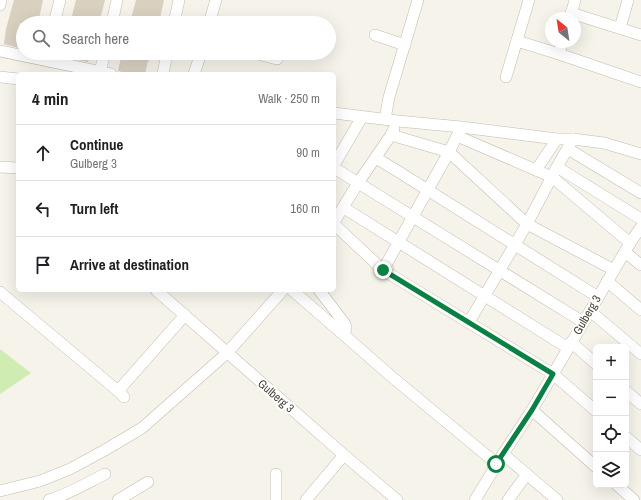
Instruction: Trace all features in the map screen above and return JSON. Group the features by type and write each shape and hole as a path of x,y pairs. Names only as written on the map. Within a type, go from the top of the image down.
{"street":[{"path":"0,5 1,0"},
{"path":"56,16 60,0"},
{"path":"114,16 117,0"},
{"path":"176,16 179,0"},
{"path":"211,16 216,0"},
{"path":"385,119 389,97 418,0"},
{"path":"506,77 529,0"},
{"path":"571,12 575,0"},
{"path":"620,28 628,0"},
{"path":"581,19 620,28 641,35"},
{"path":"375,35 405,45"},
{"path":"517,41 641,82"},
{"path":"559,54 560,48"},
{"path":"0,51 16,53"},
{"path":"57,60 102,72"},
{"path":"105,60 106,72"},
{"path":"163,72 166,60"},
{"path":"195,72 198,60"},
{"path":"0,76 16,79"},
{"path":"336,113 385,119 459,132 557,139 570,144 641,193"},
{"path":"336,162 362,117"},
{"path":"336,220 358,183 391,135 398,121"},
{"path":"383,270 414,217 459,132"},
{"path":"459,132 536,170 555,172 641,219"},
{"path":"391,135 449,152 527,224 614,270"},
{"path":"536,170 557,139"},
{"path":"570,144 604,143 641,154"},
{"path":"469,322 527,224 570,144"},
{"path":"376,158 598,297"},
{"path":"0,167 16,171"},
{"path":"336,167 358,183 583,322"},
{"path":"555,172 627,247 641,265"},
{"path":"344,208 485,296 570,345 593,362"},
{"path":"336,225 383,270 553,374 593,408"},
{"name":"Gulberg 3","path":"475,500 496,464 532,410 627,247 641,227"},
{"path":"607,281 641,310"},
{"path":"0,292 121,394 185,315"},
{"name":"Gulberg 3","path":"158,292 397,500"},
{"path":"7,500 0,493 40,481 70,469 142,428 227,353 281,292"},
{"path":"294,292 392,377 496,464"},
{"path":"321,292 345,324 346,328 344,335"},
{"path":"590,311 641,354"},
{"path":"629,394 641,404"},
{"path":"532,410 593,463"},
{"path":"629,440 641,450"},
{"path":"503,454 557,500"},
{"path":"306,500 344,455"},
{"path":"49,500 58,498 105,474"},
{"path":"276,474 276,500"},
{"path":"508,500 526,474"},
{"path":"118,500 148,482"},
{"path":"620,488 634,500"}],"green space":[{"path":"0,349 31,373 0,394"}],"building":[{"path":"14,0 43,0 40,16 16,16 16,47 4,44 6,29"},
{"path":"76,0 105,0 101,16 72,16"},
{"path":"136,0 164,0 161,16 132,16"},
{"path":"78,60 88,60 88,62"},
{"path":"120,60 149,60 145,72 118,71"}],"route":[{"path":"383,270 553,374 532,410 496,464"}]}
